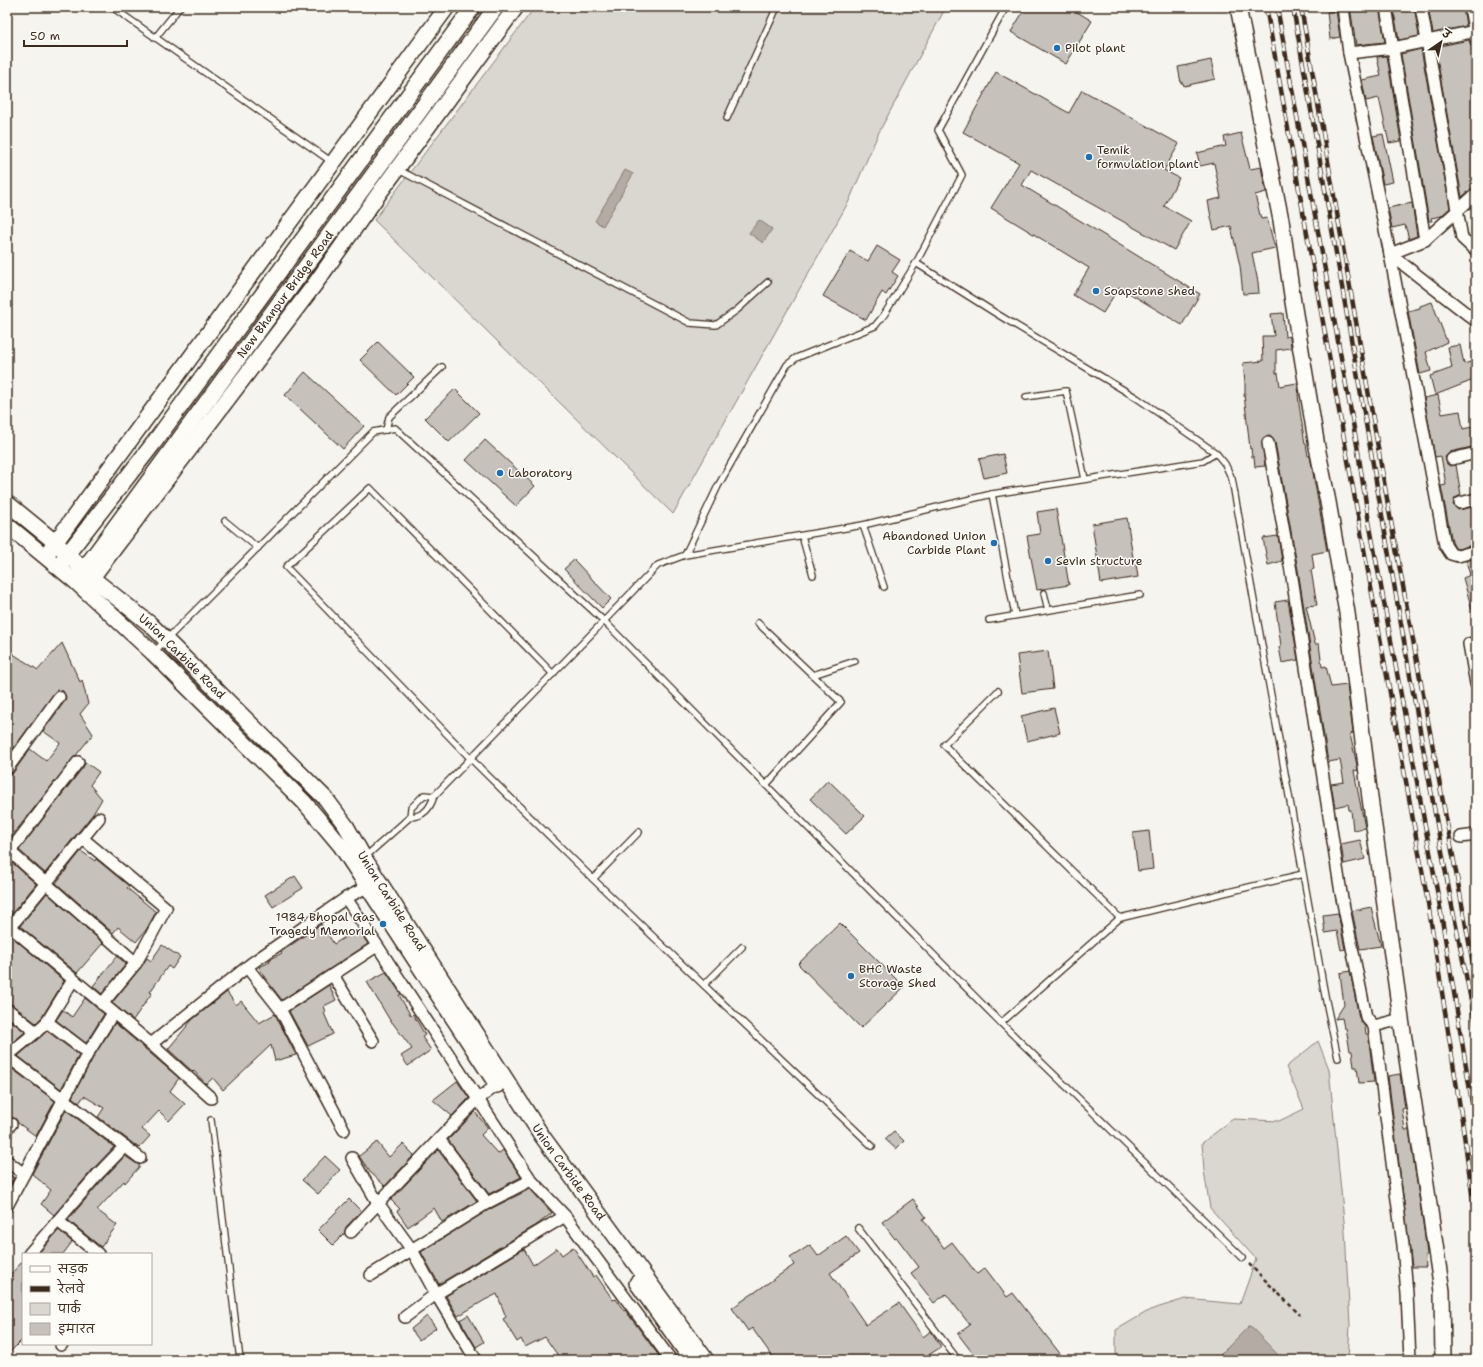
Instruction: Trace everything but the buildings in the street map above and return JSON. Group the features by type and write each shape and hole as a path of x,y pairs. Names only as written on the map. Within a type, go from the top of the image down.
{"street":[{"path":"45,556 447,7"},
{"name":"New Bhanpur Bridge Road","path":"57,567 153,444 473,7"},
{"name":"New Bhanpur Bridge Road","path":"84,579 496,7"},
{"path":"84,579 315,284 397,168 516,7"},
{"path":"1238,7 1281,220 1314,431 1347,613 1370,798 1401,1019 1405,1038 1417,1132 1442,1291 1443,1360"},
{"path":"1343,7 1349,53 1390,254 1445,545 1452,554 1458,556 1476,551"},
{"path":"1386,7 1425,240"},
{"path":"1421,7 1462,238 1475,248"},
{"path":"1349,53 1393,48 1475,34 1470,7"},
{"path":"1390,254 1425,240 1476,194"},
{"path":"1390,254 1476,321"},
{"path":"1268,443 1290,571 1341,893 1366,1018 1374,1026 1402,1245 1407,1294 1410,1360"},
{"path":"1452,459 1476,453"},
{"path":"1460,503 1476,500"},
{"name":"Union Carbide Road","path":"7,503 68,554 84,579 153,653 304,802 341,846 359,862 542,1136 706,1360"},
{"name":"Union Carbide Road","path":"7,525 57,567 84,579 150,624 326,799 346,826 367,887 522,1124 692,1360"},
{"path":"1476,642 1469,644 1476,684"},
{"path":"7,768 59,697"},
{"path":"78,762 8,850 136,963"},
{"path":"99,818 8,927 151,1044 211,1098"},
{"path":"1461,837 1476,835"},
{"path":"82,838 166,908 136,963 102,1004"},
{"path":"151,1044 247,967 346,898 367,887"},
{"path":"346,898 530,1180 564,1216 672,1360"},
{"path":"280,1009 377,946"},
{"path":"247,967 280,1009 344,1130"},
{"path":"333,975 373,1041"},
{"path":"73,980 47,1022 7,1056 140,1158"},
{"path":"7,1009 36,1032"},
{"path":"7,1206 88,1054 113,1013"},
{"path":"1374,1026 1401,1019"},
{"path":"47,1022 88,1054"},
{"path":"351,1232 438,1139 477,1100 497,1085"},
{"path":"438,1139 487,1203"},
{"path":"30,1253 98,1174 125,1146"},
{"path":"352,1158 378,1203 412,1250 436,1294 476,1360"},
{"path":"7,1161 24,1174"},
{"path":"371,1275 487,1203 530,1180"},
{"path":"405,1317 436,1294 564,1216"},
{"path":"58,1221 97,1253"}],"lane":[{"path":"112,7 334,163"},
{"path":"155,38 180,7"},
{"path":"727,118 777,7"},
{"path":"685,555 718,486 787,365 796,358 875,326 884,315 916,263 962,175 938,130 1006,7"},
{"path":"397,168 690,323 716,324 737,310 768,282"},
{"path":"916,263 997,314 1137,398 1216,453 1225,464 1232,479 1326,1001 1338,1058"},
{"path":"386,430 389,417 442,367"},
{"path":"1026,397 1066,391 1086,479"},
{"path":"153,653 373,432 395,428 604,621 1001,1024 1243,1258"},
{"path":"359,862 410,817 419,817 431,806 434,796 658,565 685,555 863,525 992,494 1203,461 1216,453"},
{"path":"553,674 370,488 286,567 471,759 593,879 872,1146"},
{"path":"992,494 1015,615"},
{"path":"225,521 258,548"},
{"path":"863,525 884,587"},
{"path":"802,536 813,575"},
{"path":"1044,593 1048,610"},
{"path":"989,620 1140,595"},
{"path":"758,623 841,702 766,785"},
{"path":"813,675 855,661"},
{"path":"998,691 944,746 1120,918"},
{"path":"410,817 411,808 424,795 434,796"},
{"path":"593,879 639,832"},
{"path":"1001,1024 1120,918 1303,874"},
{"path":"704,985 742,947"},
{"path":"211,1120 240,1360"},
{"path":"858,1228 958,1360"}],"path":[{"path":"1243,1258 1300,1315"}],"green space":[{"path":"535,7 946,7 879,132 849,201 673,514 374,220"},
{"path":"1318,1041 1329,1069 1345,1231 1350,1325 1348,1360 1116,1360 1116,1330 1150,1310 1185,1299 1240,1304 1256,1259 1210,1208 1204,1171 1202,1143 1233,1119 1279,1121 1304,1109 1286,1067"}],"shaded area":[{"path":"625,170 633,174 603,226 595,221"},
{"path":"759,220 772,229 763,243 749,233"},
{"path":"1249,1326 1283,1360 1215,1360"}],"railway":[{"path":"1266,7 1428,903 1462,1120 1476,1222"},
{"path":"1277,7 1357,445 1368,516 1439,901 1476,1127"},
{"path":"1293,7 1411,681 1451,901 1476,1025"},
{"path":"1301,7 1390,516 1476,980"}],"place":[{"name":"Pilot plant","path":"1057,48"},
{"name":"Temik formulation plant","path":"1089,157"},
{"name":"Soapstone shed","path":"1096,291"},
{"name":"Laboratory","path":"500,473"},
{"name":"Abandoned Union Carbide Plant","path":"994,543"},
{"name":"Sevin structure","path":"1048,561"},
{"name":"1984 Bhopal Gas Tragedy Memorial","path":"383,924"},
{"name":"BHC Waste Storage Shed","path":"851,976"}]}
